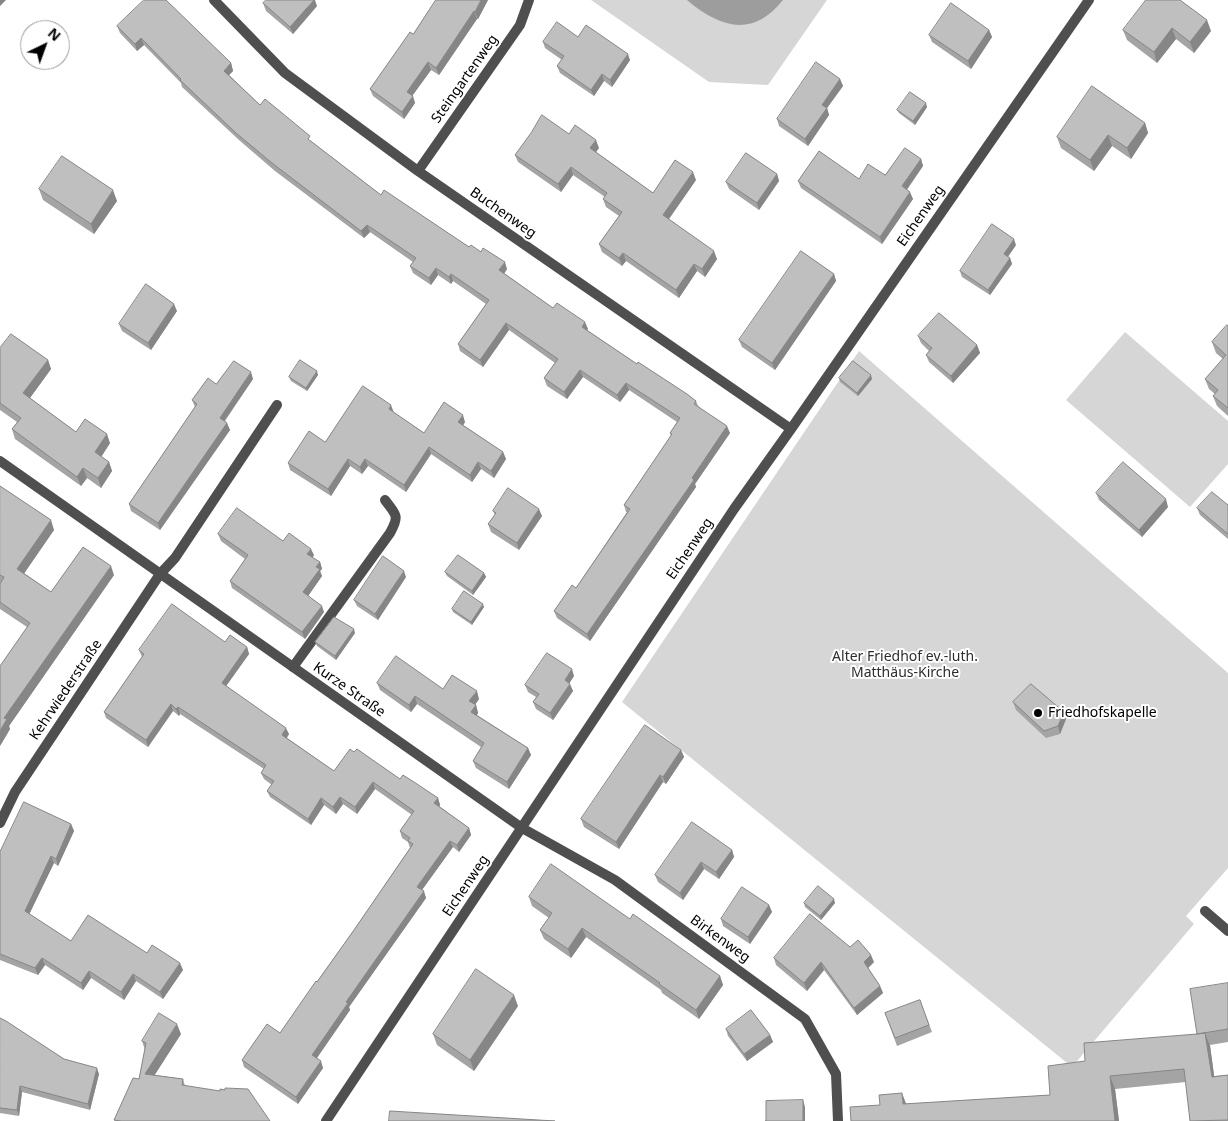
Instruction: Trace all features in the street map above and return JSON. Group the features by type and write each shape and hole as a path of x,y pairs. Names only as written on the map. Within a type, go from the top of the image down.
{"street":[{"name":"Buchenweg","path":"214,0 285,73 418,171 791,429"},
{"name":"Steingartenweg","path":"418,171 520,24 530,0"},
{"name":"Eichenweg","path":"326,1121 734,509 1089,0"},
{"path":"160,574 175,558 277,406"},
{"name":"Kurze Straße","path":"0,461 522,828"},
{"path":"293,667 390,533 396,522 395,513 385,500"},
{"name":"Kehrwiederstraße","path":"0,823 15,792 160,574"},
{"name":"Birkenweg","path":"522,828 615,880 805,1019 836,1074 838,1121"},
{"path":"1205,911 1228,931"}],"green space":[{"path":"591,0 827,0 768,85 709,82"},
{"path":"1125,332 1228,421 1228,464 1190,507 1066,400"},
{"name":"Alter Friedhof ev.-luth. Matthäus-Kirche","path":"859,351 1228,673 1228,868 1186,916 1194,924 1072,1067 622,702"}],"shaded area":[{"path":"687,0 783,0 772,12 760,20 736,25 712,17 699,10"}],"building":[{"path":"144,0 166,0 231,63 224,71 260,105 265,99 310,136 308,139 381,195 384,190 469,247 471,245 481,252 483,248 505,262 499,270 553,308 557,303 585,322 582,327 637,364 638,362 687,394 696,401 694,404 727,426 692,478 694,480 587,634 554,611 572,585 576,588 630,509 624,505 672,434 670,433 680,418 626,383 617,395 580,370 564,392 544,378 558,359 506,323 480,360 458,344 489,300 451,274 449,277 436,268 429,278 410,266 416,258 367,225 361,231 236,133 180,80 141,38 135,44 117,26"},
{"path":"266,0 314,0 290,27 263,3"},
{"path":"436,0 481,0 475,12 436,68 428,62 407,92 413,96 402,112 370,89 410,32 413,34"},
{"path":"1146,0 1180,0 1207,20 1190,42 1172,28 1154,52 1123,30"},
{"path":"951,3 989,30 968,61 929,35"},
{"path":"557,22 578,37 586,25 628,54 610,80 602,74 591,90 557,66 564,56 543,42"},
{"path":"816,62 840,79 822,105 827,108 805,139 777,119"},
{"path":"1092,86 1145,123 1127,148 1108,135 1090,160 1057,137"},
{"path":"910,92 926,103 913,121 897,110"},
{"path":"542,115 569,134 575,125 596,140 590,148 653,193 675,160 693,172 663,215 714,251 702,269 694,264 676,290 623,253 619,258 599,244 622,212 603,199 607,193 571,167 558,184 515,155"},
{"path":"905,148 921,159 902,186 910,192 880,237 798,181 819,151 859,179 868,164 885,175"},
{"path":"746,153 777,174 757,203 726,182"},
{"path":"62,156 113,190 91,224 39,189"},
{"path":"992,224 1014,239 1004,254 1010,258 988,290 960,271"},
{"path":"801,251 834,274 772,363 739,340"},
{"path":"146,284 174,304 148,343 119,324"},
{"path":"939,313 977,345 951,376 926,355 932,348 918,336"},
{"path":"1227,325 1228,408 1213,396 1218,390 1205,379 1226,355 1212,342"},
{"path":"11,334 48,360 23,393 76,432 85,419 107,434 95,452 109,462 98,478 83,468 77,477 12,429 21,418 0,403 0,348"},
{"path":"300,360 317,371 306,388 289,377"},
{"path":"234,361 251,372 220,418 227,423 158,523 129,504 197,404 192,400 208,378 216,384"},
{"path":"853,361 871,375 857,393 839,378"},
{"path":"363,386 391,405 389,409 424,433 444,402 463,415 458,422 503,452 491,471 478,462 470,475 429,447 404,485 365,459 360,467 348,459 328,489 288,463 309,431 325,442"},
{"path":"1123,462 1166,499 1139,530 1096,493"},
{"path":"0,486 51,520 17,569 51,592 83,547 111,566 4,718 7,719 0,731 0,666 30,623 0,602 0,584 4,577 0,575"},
{"path":"508,488 539,509 517,543 488,524 496,513 493,511"},
{"path":"1212,492 1228,505 1228,534 1197,508"},
{"path":"237,508 283,541 289,533 311,549 307,554 320,562 316,567 320,569 303,592 322,606 302,632 230,581 248,555 218,534"},
{"path":"458,555 484,573 472,591 445,572"},
{"path":"383,556 404,571 375,614 354,600"},
{"path":"464,591 483,604 471,622 452,609"},
{"path":"172,604 225,642 230,635 247,647 222,683 286,728 282,735 334,771 350,749 354,752 357,749 400,779 403,775 438,798 434,803 469,828 457,845 450,841 417,887 424,891 346,1002 348,1003 312,1055 321,1061 296,1097 242,1060 267,1024 280,1033 354,930 413,844 408,841 410,838 400,831 414,811 373,782 355,807 340,797 333,807 321,798 308,819 267,791 274,781 261,773 266,765 178,707 176,709 171,704 146,740 104,712 144,654 139,650"},
{"path":"334,617 354,629 335,656 315,642"},
{"path":"547,653 572,669 565,680 570,684 550,713 533,702 539,694 525,685"},
{"path":"396,656 443,689 452,675 477,691 469,701 476,705 471,712 528,748 507,782 473,761 484,743 415,696 409,705 377,683"},
{"name":"Friedhofskapelle","path":"1031,684 1064,712 1058,726 1044,731 1013,702"},
{"path":"645,725 681,750 663,777 660,775 616,842 581,819"},
{"path":"24,802 71,824 56,859 51,856 25,911 71,941 88,915 147,953 152,945 180,963 160,992 133,974 121,992 89,971 81,983 42,958 35,968 0,954 0,852"},
{"path":"692,822 732,850 716,872 701,862 680,893 655,875"},
{"path":"551,864 630,919 633,914 720,976 696,1010 582,928 568,949 540,930 552,913 529,897"},
{"path":"818,886 834,899 820,916 804,903"},
{"path":"742,887 769,905 748,937 721,919"},
{"path":"810,914 850,947 858,940 871,955 864,962 880,986 854,1008 821,962 804,983 774,958"},
{"path":"476,969 514,995 470,1060 433,1034"},
{"path":"1228,983 1228,1029 1197,1034 1190,989"},
{"path":"920,1000 929,1025 895,1038 885,1013"},
{"path":"751,1010 770,1035 744,1054 726,1029"},
{"path":"159,1013 177,1024 145,1074 183,1079 182,1085 220,1091 220,1089 225,1090 225,1088 248,1089 270,1121 114,1120 133,1078 139,1079 146,1043 142,1041"},
{"path":"0,1018 64,1059 97,1068 88,1104 20,1086 17,1110 0,1108"},
{"path":"1205,1033 1212,1077 1228,1075 1228,1120 1190,1121 1184,1069 1110,1076 1115,1121 851,1121 850,1107 880,1105 879,1095 902,1093 903,1104 1050,1095 1048,1066 1085,1061 1084,1043"},
{"path":"803,1100 803,1121 766,1121 766,1101"},
{"path":"390,1111 555,1121 389,1121"}],"place":[{"name":"Friedhofskapelle","path":"1038,713"}]}
